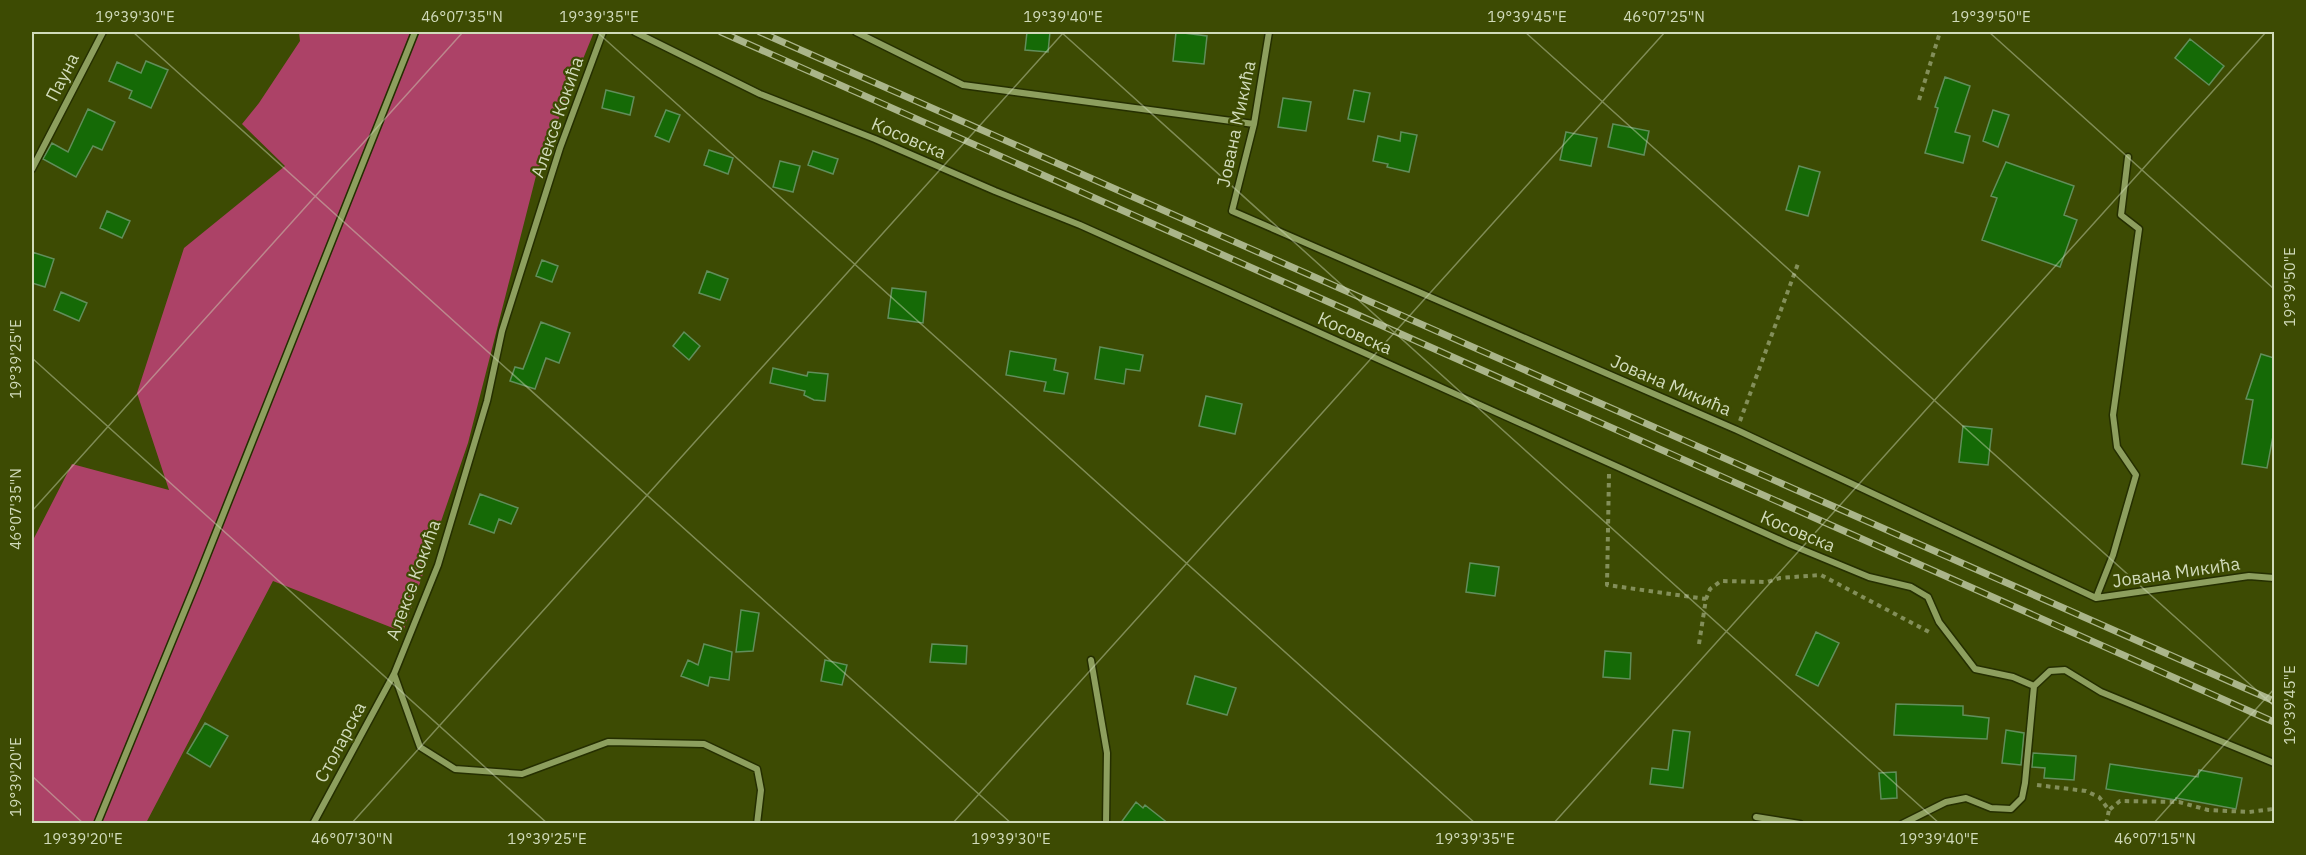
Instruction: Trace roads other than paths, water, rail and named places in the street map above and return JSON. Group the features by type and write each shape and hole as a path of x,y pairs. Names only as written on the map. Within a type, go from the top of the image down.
{"street":[{"name":"Пауна","path":"32,169 103,32"},
{"path":"97,824 416,32"},
{"name":"Алексе Кокића","path":"394,674 438,565 487,401 506,321 561,148 603,32"},
{"name":"Косовска","path":"635,32 760,94 875,139 1080,225 1610,465 1849,568 1911,588 1928,597 1939,621 1975,669 2013,677 2034,686"},
{"path":"856,32 963,85 1254,123"},
{"name":"Јована Микића","path":"1269,32 1254,123 1232,211 1737,430 2096,598 2248,576 2274,578"},
{"path":"2096,598 2113,555 2136,475 2117,447 2113,415 2139,229 2121,215 2128,158"},
{"path":"1091,660 1107,753 1106,824"},
{"path":"1902,824 1946,802 1966,798 1991,808 2011,809 2022,798 2034,686 2050,671 2065,670 2101,692 2274,763"},
{"path":"394,674 420,747 456,769 522,774 608,742 704,744 757,769 761,790 757,824"},
{"name":"Столарска","path":"313,824 394,674"},
{"path":"1756,817 1800,824"}],"railway":[{"path":"721,32 2274,722"},
{"path":"760,32 2274,701"}]}
